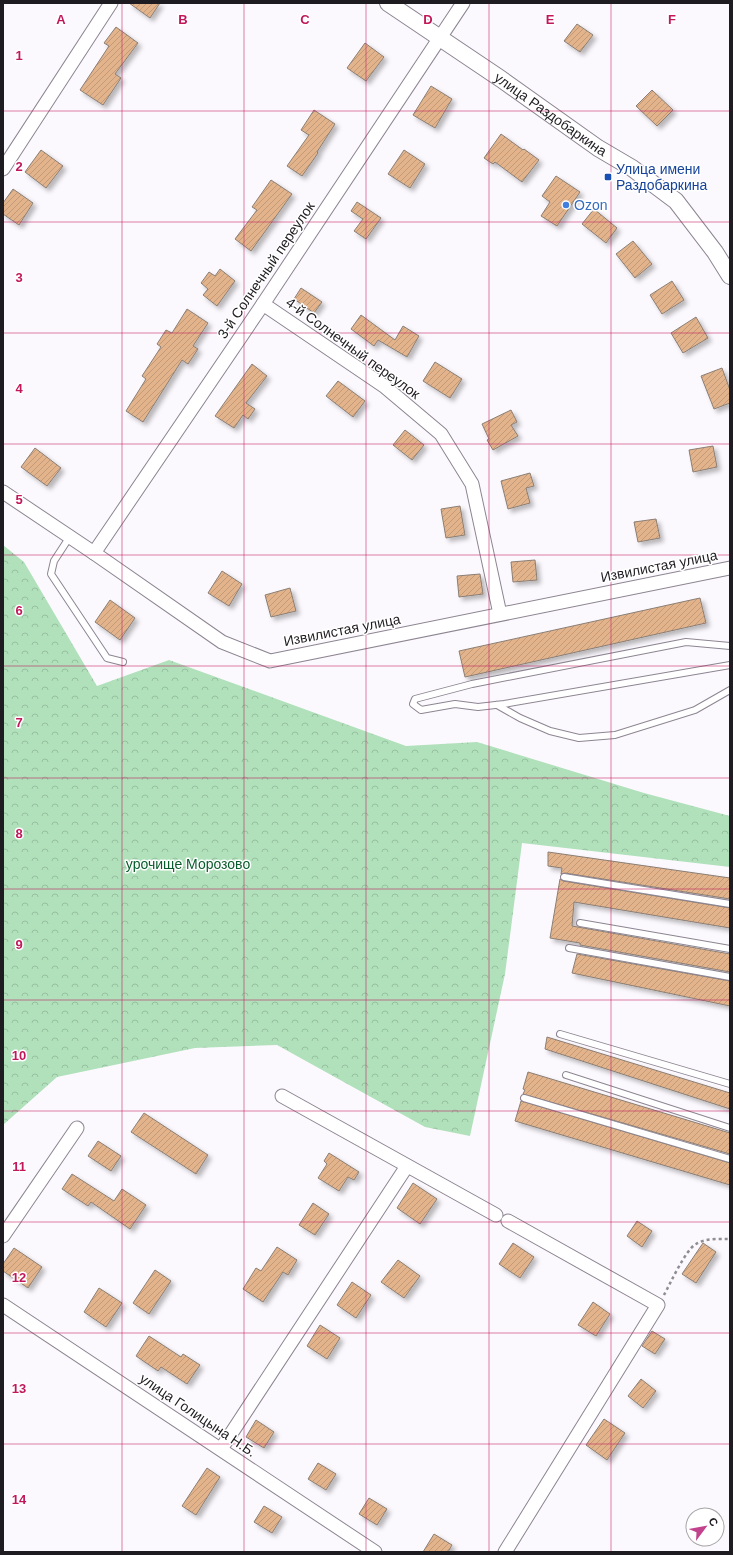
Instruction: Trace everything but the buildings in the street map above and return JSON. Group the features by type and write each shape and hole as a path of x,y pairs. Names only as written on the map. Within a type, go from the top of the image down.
{"street":[{"path":"3,169 111,3"},
{"name":"улица Раздобаркина","path":"388,3 598,148 632,168 676,201 715,252 730,276"},
{"name":"3-й Солнечный переулок","path":"94,553 263,304 463,3"},
{"name":"4-й Солнечный переулок","path":"263,304 384,386 441,434 472,484 500,614"},
{"name":"Извилистая улица","path":"3,492 222,642 270,661 730,568"},
{"path":"282,1096 496,1215"},
{"path":"3,1236 77,1128"},
{"path":"221,1449 407,1166"},
{"path":"505,1552 658,1305 508,1222"},
{"name":"улица Голицына Н.Б.","path":"3,1305 375,1552"}],"lane":[{"path":"69,538 54,562 51,574 107,658 123,662"},
{"path":"730,646 686,642 472,684 415,699 413,704 421,710 455,704 478,707 498,705 730,665"},
{"path":"498,705 520,718 550,731 579,738 615,735 695,710 730,690"},
{"path":"564,877 730,904"},
{"path":"580,923 730,950"},
{"path":"569,948 730,977"},
{"path":"560,1034 730,1084"},
{"path":"566,1075 730,1128"},
{"path":"524,1098 730,1159"}],"path":[{"path":"658,1305 688,1253 695,1244 718,1239 730,1239"}],"green space":[{"name":"урочище Морозово","path":"3,545 24,562 97,686 169,660 406,746 477,742 644,793 730,816 730,867 522,843 505,974 470,1136 425,1127 277,1045 195,1048 57,1077 3,1125"}],"place":[{"name":"Улица имени Раздобаркина","path":"608,177"},
{"name":"Ozon","path":"566,205"}]}
